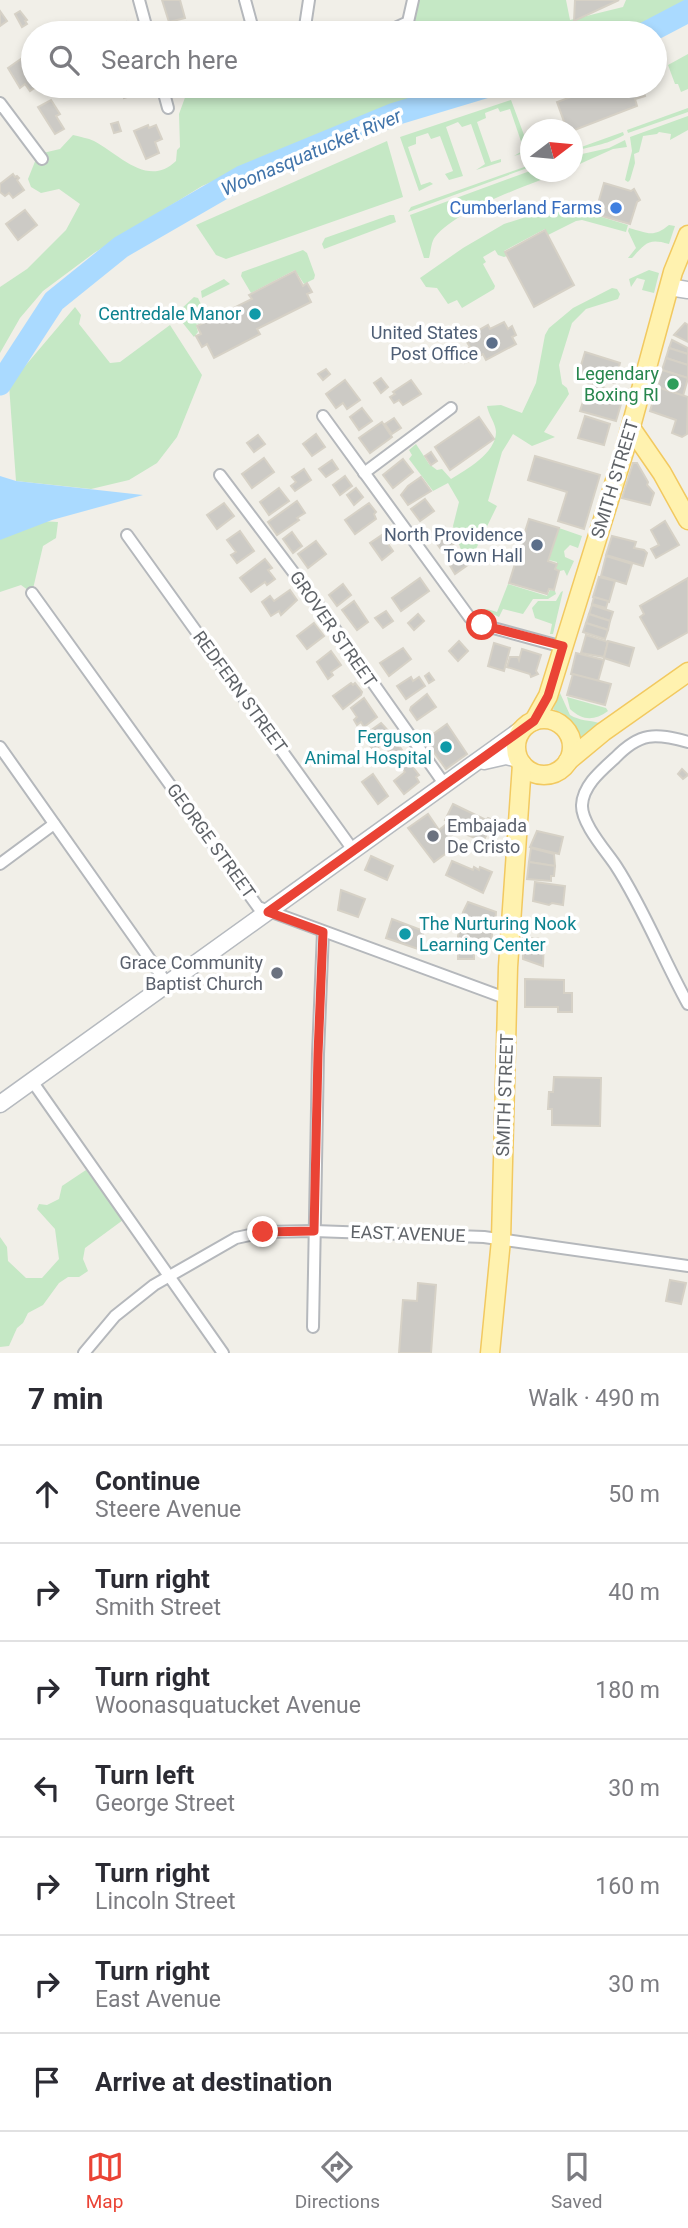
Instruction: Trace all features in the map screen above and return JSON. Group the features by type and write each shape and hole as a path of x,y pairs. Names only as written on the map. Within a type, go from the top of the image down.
{"main road":[{"name":"SMITH STREET","path":"528,725 548,696 631,428 669,287 688,235"},
{"path":"631,428 662,473 688,520"},
{"path":"568,761 572,746 568,732 549,719 528,725 516,747 521,762 533,772 552,773 568,761 603,732 688,671"},
{"name":"SMITH STREET","path":"490,1353 501,1240 508,999 521,762"},
{"name":"SMITH STREET","path":"518,836 530,796 552,773"}],"street":[{"path":"138,0 144,21"},
{"path":"245,0 251,21"},
{"path":"306,21 309,0"},
{"path":"408,21 413,0"},
{"path":"166,98 169,108"},
{"path":"0,103 42,159"},
{"path":"669,287 688,290"},
{"path":"364,473 451,408"},
{"path":"323,416 470,618 482,625 563,646"},
{"name":"GROVER STREET","path":"220,475 318,605 444,785"},
{"name":"REDFERN STREET","path":"127,535 353,850"},
{"name":"GEORGE STREET","path":"32,593 258,907 508,999"},
{"path":"0,1104 528,725"},
{"path":"688,742 656,736 642,737 632,742 592,780 582,805 586,821 627,884 688,1004"},
{"path":"0,747 168,985"},
{"path":"475,764 500,757 521,762"},
{"path":"0,864 54,824"},
{"path":"313,1327 323,932"},
{"path":"32,1082 223,1353"},
{"name":"EAST AVENUE","path":"84,1353 130,1303 169,1275 236,1238 263,1232 314,1231 484,1237 688,1266"}],"green space":[{"path":"409,0 566,0 570,20 623,7 626,0 688,0 688,8 661,21 404,21"},
{"path":"688,54 688,89 681,92 668,65"},
{"path":"185,98 430,98 362,119 339,131 202,186 94,253 43,291 20,318 0,353 0,287 27,269 66,230 80,204 59,189 41,193 31,187 28,179 36,159 43,153 60,149 73,135 94,141 124,161 145,170 166,168 176,161 180,147 179,114"},
{"path":"511,100 520,124 520,138 510,109 500,112 498,108 485,113 486,118 477,122 491,162 501,159 501,162 476,170 485,164 471,124 462,127 458,122 446,127 463,176 449,180 445,174 453,171 440,136 431,139 428,133 416,137 416,144 408,147 421,185 430,182 433,184 419,191 400,137"},
{"path":"688,108 688,112 628,133 627,130"},
{"path":"688,116 688,130 670,140 671,134 659,132 643,136 639,152 634,154 635,163 630,180 625,180 632,151 630,137"},
{"path":"623,132 624,135 583,149 583,146"},
{"path":"625,140 627,147 613,149 583,162 583,154 609,148"},
{"path":"387,141 403,197 226,259 216,255 196,225"},
{"path":"520,169 408,212 411,207"},
{"path":"520,175 520,182 536,182 494,199 460,217 435,237 429,258 424,258 410,215"},
{"path":"551,209 559,210 567,216 588,209 595,210 595,215 628,225 626,232 582,220 576,221 548,235 545,229 504,251 507,256 498,255 495,250 483,257 486,262 483,264 495,286 494,289 462,308 457,300 448,304 437,288 426,287 420,278 504,224"},
{"path":"394,215 396,222 324,249 322,244 325,238"},
{"path":"669,225 675,226 669,244 648,243 632,258 628,258 636,248 629,228 654,233"},
{"path":"303,250 307,253 314,279 304,284 295,270 251,293 241,276 242,272"},
{"path":"649,270 659,273 654,293 642,290 645,280 637,278 631,287 629,279"},
{"path":"224,279 230,284 202,298 201,291"},
{"path":"612,288 617,289 620,294 618,299 586,309 572,323 559,365 562,384 569,394 544,432 555,437 532,446 513,434 502,452 488,501 497,506 474,553 461,550 453,526 459,502 448,483 433,491 409,459 412,455 409,450 416,444 429,464 437,470 442,469 451,479 479,460 495,440 495,426 487,406 501,405 522,413 536,383 545,335 549,328 573,308"},
{"path":"194,297 198,298 208,319 196,325 198,332 194,337 182,322 185,318 180,310"},
{"path":"75,307 81,315 79,324 110,363 120,362 170,325 202,375 177,437 157,463 129,480 91,489 16,481 9,385"},
{"path":"0,514 58,522 56,538 43,546 32,593 21,585 0,592"},
{"path":"559,528 582,536 578,548 570,545 564,551 565,557 574,561 567,576 564,570 556,569 557,562 549,560"},
{"path":"508,584 547,596 550,590 556,594 548,599 533,599 523,614 503,609 499,617 482,609 497,612"},
{"path":"563,591 553,634 550,634 552,624 535,618 532,608 538,601 556,601"},
{"path":"560,693 570,715 599,723 599,727 581,738 568,718 553,709"},
{"path":"567,697 606,708 608,711 598,717 584,718 570,709"},
{"path":"86,1170 123,1220 85,1248 83,1259 88,1271 79,1277 68,1277 59,1283 43,1305 28,1313 9,1346 0,1347 0,1237 7,1247 8,1261 26,1278 42,1278 59,1259 55,1229 37,1209 39,1204 47,1205 59,1199 62,1186"}],"water":[{"path":"0,476 16,481 143,495 52,520 0,540"}],"building":[{"path":"162,0 180,0 185,18 169,21"},
{"path":"575,0 619,0 574,21"},
{"path":"0,11 7,21 0,26"},
{"path":"20,11 27,20 21,21 21,25 15,14"},
{"path":"21,59 20,88 8,68"},
{"path":"568,98 638,98 635,99 637,106 583,127 583,119 563,119 557,102"},
{"path":"51,100 60,114 56,116 64,129 55,134 38,107"},
{"path":"118,122 121,131 114,133 111,124"},
{"path":"148,125 149,128 156,125 162,139 155,142 159,153 146,159 134,131"},
{"path":"13,174 19,178 17,180 24,190 13,198 9,193 5,196 0,192 0,184"},
{"name":"Cumberland Farms","path":"604,183 631,191 634,189 640,200 630,224 595,214"},
{"path":"25,210 37,225 18,240 6,224"},
{"path":"545,230 574,285 534,307 505,252"},
{"name":"Centredale Manor","path":"295,271 303,286 307,283 312,292 307,294 311,302 257,329 260,334 214,358 207,344 202,347 196,336 201,334 197,326 252,299 249,295"},
{"name":"United States Post Office","path":"504,322 508,329 512,326 516,335 512,337 516,344 486,360 483,354 465,363 460,353 470,347 467,342 476,337 474,333 488,325 490,329"},
{"path":"685,323 688,325 688,342 674,335"},
{"path":"672,340 688,348 688,354 669,348"},
{"path":"669,348 688,354 688,365 666,358"},
{"path":"585,352 620,363 615,383 579,372"},
{"path":"666,358 688,365 688,378 662,370"},
{"path":"326,369 330,374 323,380 318,374"},
{"name":"Legendary Boxing RI","path":"662,370 688,378 683,396 657,387"},
{"path":"381,378 388,387 381,393 374,383"},
{"path":"345,380 360,400 347,409 343,403 336,408 326,394"},
{"path":"411,380 421,394 403,405 399,400 394,403 390,397 395,394 393,392"},
{"path":"589,383 624,394 616,421 580,411"},
{"path":"657,387 688,397 687,434 682,437 672,433 676,420 650,411"},
{"path":"362,408 372,421 359,430 350,417"},
{"path":"585,416 610,424 604,445 578,438"},
{"path":"479,417 494,439 450,470 435,447"},
{"path":"394,418 401,428 392,434 385,424"},
{"path":"382,422 392,437 370,453 359,438"},
{"path":"316,434 325,447 312,456 303,444"},
{"path":"258,435 265,444 254,452 247,443"},
{"path":"431,452 437,461 431,465 425,456"},
{"path":"535,456 600,475 584,529 558,521 567,492 528,480"},
{"path":"264,458 274,472 252,488 242,474"},
{"path":"403,459 413,472 393,488 383,475"},
{"path":"332,460 338,469 326,477 319,469"},
{"path":"633,463 637,463 648,482 647,485 654,493 650,505 622,498"},
{"path":"304,469 311,480 295,491 291,486 296,482 292,477"},
{"path":"345,476 352,486 340,495 333,485"},
{"path":"421,477 431,491 408,505 401,495"},
{"path":"279,488 289,501 269,515 260,502"},
{"path":"356,488 363,497 354,505 347,495"},
{"path":"425,499 434,511 420,521 411,509"},
{"path":"297,501 305,513 277,535 268,522"},
{"path":"224,503 234,516 217,529 207,515"},
{"path":"369,503 376,512 376,519 355,534 345,520"},
{"name":"North Providence Town Hall","path":"529,519 559,528 548,561 557,564 555,569 559,571 554,590 549,589 547,594 509,583"},
{"path":"665,521 679,545 656,558 651,549 659,545 651,530"},
{"path":"445,527 456,542 443,552 432,537"},
{"path":"240,531 254,551 237,563 231,555 236,552 227,540"},
{"path":"292,532 302,546 293,553 283,539"},
{"path":"382,535 393,551 382,560 370,543"},
{"path":"612,536 636,542 634,548 647,553 643,566 606,555"},
{"path":"316,541 326,554 308,568 298,554"},
{"path":"465,553 472,562 455,574 449,564"},
{"path":"606,556 632,564 626,584 601,576"},
{"path":"265,559 272,568 268,570 275,579 267,585 265,582 251,592 240,578"},
{"path":"599,577 615,581 609,602 593,597"},
{"path":"420,578 429,591 401,611 392,598"},
{"path":"688,578 688,632 658,649 640,617 644,614 640,606"},
{"path":"343,584 351,595 337,606 329,595"},
{"path":"290,590 297,600 281,615 279,611 271,616 262,602 270,596 274,601"},
{"path":"594,597 608,601 606,608 592,604"},
{"path":"354,601 368,622 357,630 342,610"},
{"path":"592,605 613,612 610,621 589,614"},
{"path":"386,611 393,621 383,628 375,618"},
{"path":"418,614 424,621 414,630 408,623"},
{"path":"589,614 610,621 608,630 586,623"},
{"path":"314,623 324,636 307,649 297,636"},
{"path":"586,623 608,630 605,639 583,632"},
{"path":"586,635 608,642 604,657 581,653"},
{"path":"459,641 468,651 458,661 449,651"},
{"path":"608,641 634,648 629,666 604,658"},
{"path":"494,643 510,648 504,671 488,666"},
{"path":"403,648 411,659 389,676 380,663"},
{"path":"522,649 541,655 536,671 538,674 531,677 530,674 507,667 510,657 518,657 519,660"},
{"path":"331,651 341,665 331,672 333,675 328,679 317,662"},
{"path":"576,653 604,660 598,681 571,674"},
{"path":"429,673 434,680 429,683 425,676"},
{"path":"573,674 611,684 605,705 567,695"},
{"path":"411,677 413,681 419,677 425,686 406,699 397,686"},
{"path":"355,683 362,692 343,709 333,696"},
{"path":"427,694 436,707 417,720 410,710 411,707"},
{"path":"364,698 377,717 364,727 361,722 357,725 354,720 357,717 351,708"},
{"path":"381,723 392,735 374,751 363,736"},
{"name":"Ferguson Animal Hospital","path":"447,724 467,754 446,769 425,740"},
{"path":"395,739 405,755 395,761 385,746"},
{"path":"408,754 415,764 412,766 419,775 416,777 419,782 404,794 394,781 405,772 397,762"},
{"path":"682,769 688,775 683,779 678,774"},
{"path":"373,774 388,796 378,804 362,782"},
{"name":"Embajada De Cristo","path":"453,804 486,820 488,818 495,821 483,841 457,831 446,840 452,849 434,862 408,828 428,814 439,830 449,822 445,820"},
{"path":"537,831 563,837 559,854 530,847"},
{"path":"531,848 554,854 555,866 529,862"},
{"path":"371,856 393,866 387,880 365,870"},
{"path":"452,861 473,870 474,867 479,870 480,867 492,872 483,893 446,875"},
{"path":"529,862 555,866 551,881 527,879"},
{"path":"535,882 565,886 563,905 533,901"},
{"path":"341,890 365,899 358,917 338,910"},
{"path":"468,902 496,912 495,926 493,925 491,945 474,944 474,959 458,959 458,936"},
{"name":"The Nurturing Nook Learning Center","path":"392,919 424,931 418,949 386,938"},
{"path":"523,938 544,939 543,966 523,959"},
{"path":"525,979 564,980 564,993 572,993 572,1012 558,1012 558,1007 525,1007"},
{"path":"554,1077 601,1078 600,1126 552,1125 552,1109 548,1109 549,1092 553,1092"},
{"path":"670,1280 686,1283 681,1304 666,1301"},
{"path":"418,1283 436,1285 431,1353 399,1353 403,1300 417,1301"}],"waterway":[{"name":"Woonasquatucket River","path":"667,22 688,11"},
{"name":"Woonasquatucket River","path":"0,384 54,301 121,247 242,177 395,114 448,98"}],"place":[{"name":"Cumberland Farms","path":"616,208"},
{"name":"Centredale Manor","path":"255,314"},
{"name":"United States Post Office","path":"492,343"},
{"name":"Legendary Boxing RI","path":"673,384"},
{"name":"North Providence Town Hall","path":"537,545"},
{"name":"Ferguson Animal Hospital","path":"446,747"},
{"name":"Embajada De Cristo","path":"433,836"},
{"name":"The Nurturing Nook Learning Center","path":"405,934"},
{"name":"Grace Community Baptist Church","path":"277,973"}],"route":[{"path":"263,1232 314,1231 323,932 268,912 534,721 548,696 563,646 482,625"}]}
